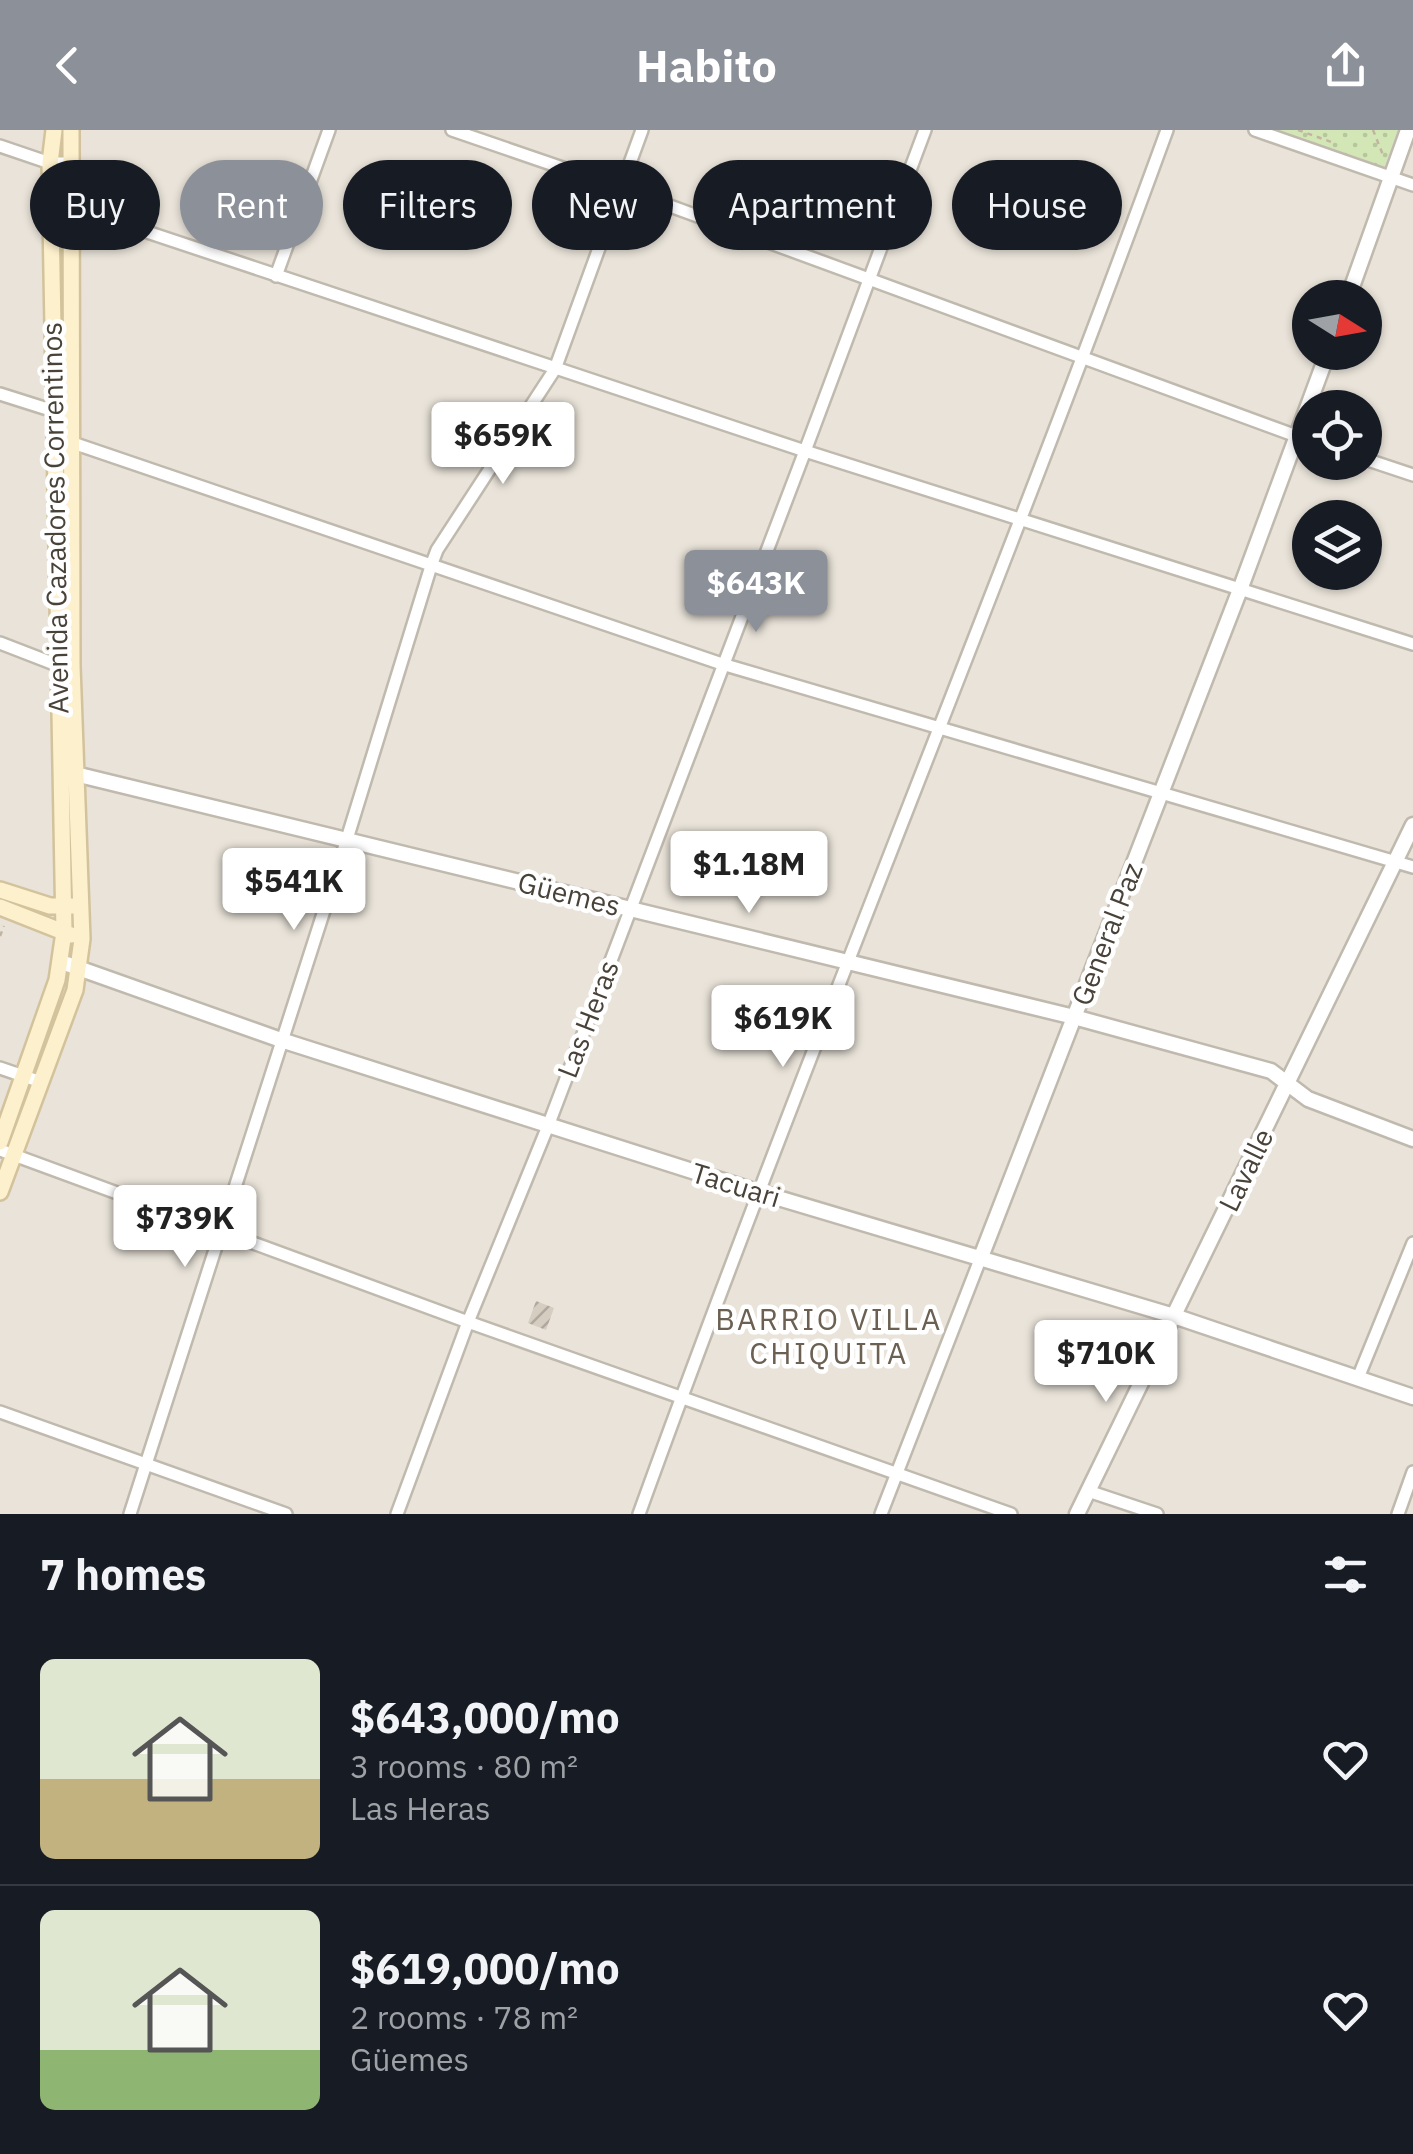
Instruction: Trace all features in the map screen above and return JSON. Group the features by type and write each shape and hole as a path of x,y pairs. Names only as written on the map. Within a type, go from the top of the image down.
{"main road":[{"name":"Avenida Cazadores Correntinos","path":"50,160 54,130"},
{"name":"Avenida Cazadores Correntinos","path":"70,160 71,130"},
{"name":"Avenida Cazadores Correntinos","path":"52,250 61,413"},
{"name":"Avenida Cazadores Correntinos","path":"68,250 57,665 68,772"},
{"name":"Avenida Cazadores Correntinos","path":"61,442 72,906"},
{"path":"0,890 34,903 72,906"},
{"path":"0,1142 62,962 64,932 72,906"},
{"path":"0,1192 7,1153 41,1082 76,990 82,940 72,906"},
{"path":"0,907 82,940"}],"street":[{"path":"276,276 329,130"},
{"path":"452,130 540,160"},
{"path":"632,160 642,130"},
{"name":"Las Heras","path":"397,1514 925,130"},
{"path":"639,1514 758,1192 1021,521 1167,130"},
{"path":"1254,130 1413,185"},
{"path":"1354,280 1408,130"},
{"path":"1,151 38,160"},
{"path":"673,207 1292,435"},
{"path":"160,237 805,452 1413,644"},
{"path":"130,1514 431,566 555,369 599,250"},
{"path":"0,394 61,413"},
{"path":"61,442 722,664 1413,867"},
{"path":"1382,465 1413,475"},
{"name":"General Paz","path":"881,1514 1241,587 1292,467"},
{"path":"0,643 57,665"},
{"name":"Güemes","path":"68,772 1074,1017 1271,1071 1308,1099 1413,1139"},
{"name":"Lavalle","path":"1077,1514 1413,825"},
{"name":"Tacuari","path":"62,962 281,1040 548,1126 1174,1316 1413,1397"},
{"path":"0,1068 41,1082"},
{"path":"7,1153 468,1322 1012,1514"},
{"path":"1358,1378 1413,1243"},
{"path":"0,1412 286,1514"},
{"path":"1398,1514 1413,1472"},
{"path":"1088,1491 1158,1514"}],"path":[{"path":"1298,130 1333,142"},
{"path":"1374,130 1385,162 1390,146"}],"shaded area":[{"path":"0,130 1413,130 1413,1514 0,1514"}],"green space":[{"path":"1273,130 1398,130 1383,171"}],"building":[{"path":"536,1301 554,1308 546,1330 528,1323"}],"district":[{"name":"BARRIO VILLA CHIQUITA","path":"829,1337"}]}
